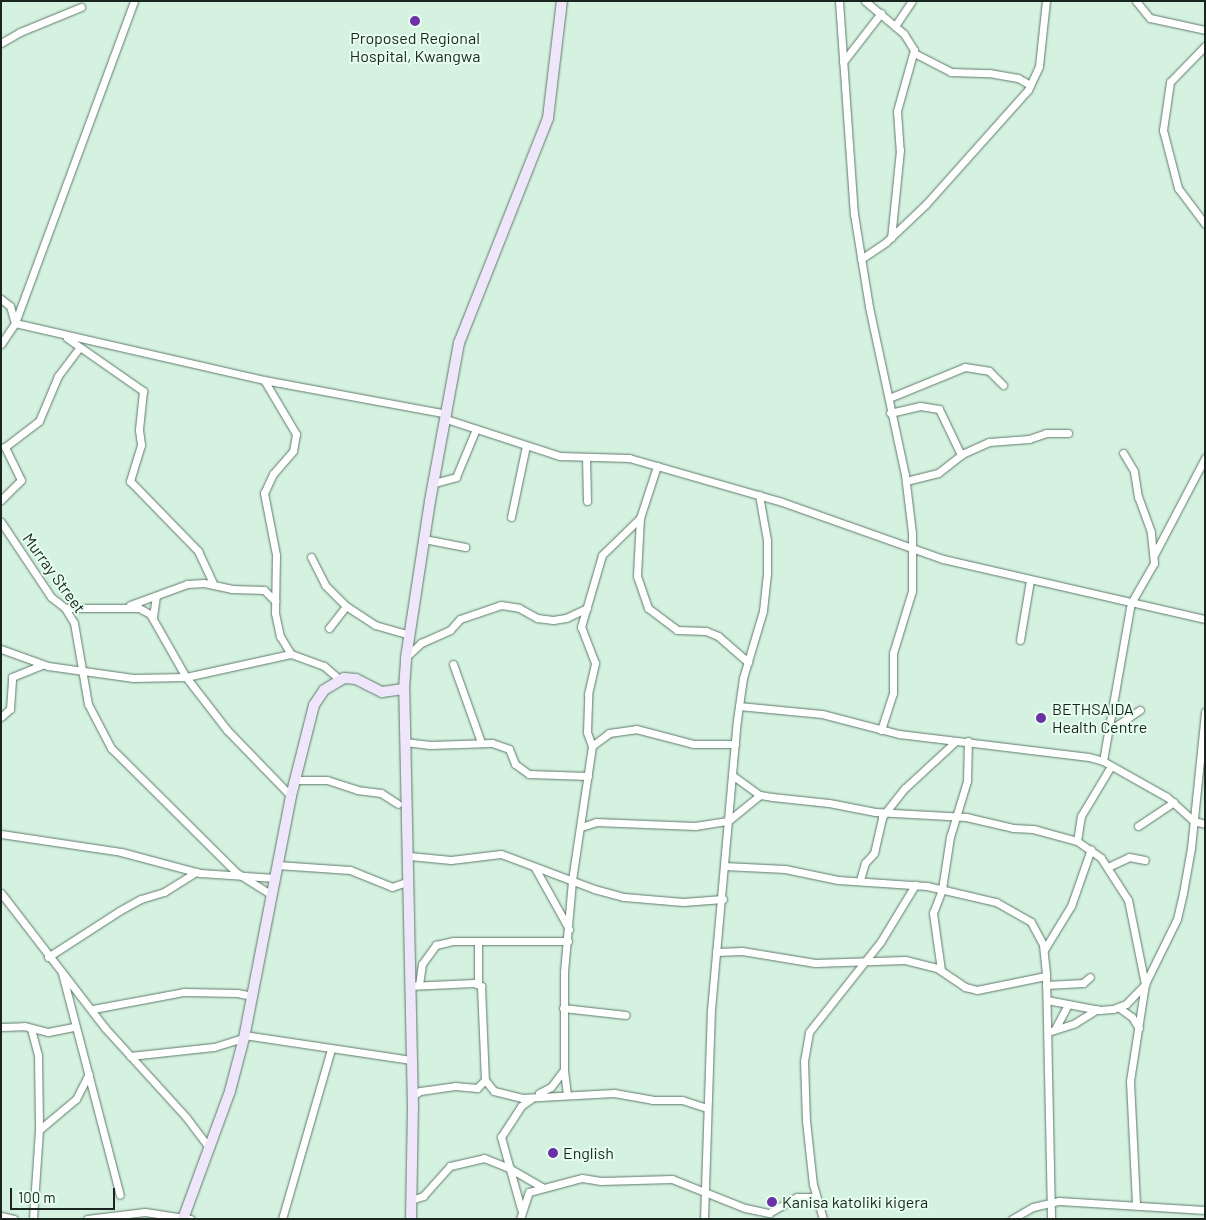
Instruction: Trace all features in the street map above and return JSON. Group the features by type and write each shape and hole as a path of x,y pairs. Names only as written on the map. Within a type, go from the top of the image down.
{"street":[{"path":"1,344 15,324 134,1"},
{"path":"411,1219 412,1096 410,1060 414,986 405,742 404,689 406,658 424,539 459,343 548,118 562,1"},
{"path":"839,1 851,193 861,259 889,398 890,413 906,481 912,547 912,591 893,653 893,693 881,730"},
{"path":"865,1 895,26 910,42 914,53 897,111 900,150 891,238"},
{"path":"895,26 912,1"},
{"path":"861,259 891,238 962,166 1030,85 1039,66 1046,1"},
{"path":"1136,1 1150,18 1205,30"},
{"path":"1,43 20,32 81,7"},
{"path":"842,62 881,13"},
{"path":"1205,46 1170,82 1163,130 1178,188 1205,224"},
{"path":"914,53 951,72 989,73 1018,78 1030,85"},
{"path":"1,299 10,306 15,324"},
{"path":"15,324 264,380 447,416 476,429 560,456 620,457 657,466 759,495 943,559 1205,619"},
{"path":"62,336 143,391 139,430 141,445 130,480 198,552 213,583"},
{"path":"1,500 21,480 5,447 39,421 58,376 80,347"},
{"path":"889,398 965,366 989,371 1003,385"},
{"path":"264,380 296,434 293,451 274,474 264,493 274,542 275,601 280,636 291,654"},
{"path":"890,413 920,406 940,409 962,454"},
{"path":"434,483 456,477 476,429"},
{"path":"906,481 938,473 962,454 989,442 1029,439 1046,433 1068,433"},
{"path":"511,517 526,446"},
{"path":"1123,453 1134,471 1138,497 1151,532 1154,555"},
{"path":"586,457 587,501"},
{"path":"1103,761 1131,603 1151,571 1154,555 1205,458"},
{"path":"657,466 640,518 637,576 648,608 677,630 712,632 748,662"},
{"path":"704,1219 707,1108 716,952 723,899 724,866 735,744 739,706 748,662 758,634 768,574 768,540 759,495"},
{"path":"567,1095 564,1070 564,1008 568,941 572,880 592,746 587,732 588,694 595,663 581,629 602,555 640,518"},
{"name":"Murray Street","path":"1,522 51,597 65,608 74,623 90,709 112,748 242,876 272,895"},
{"path":"424,539 466,548"},
{"path":"311,557 325,585 346,606 376,625 409,635"},
{"path":"1020,640 1030,580"},
{"path":"124,607 187,584 213,583 232,589 275,589"},
{"path":"266,590 275,601"},
{"path":"153,617 156,596"},
{"path":"406,658 421,643 450,630 460,619 501,605 519,608 537,618 553,620 566,618 587,608"},
{"path":"329,628 346,606"},
{"path":"65,608 139,608 153,617 186,677 248,755 291,796"},
{"path":"1,649 42,665 133,678 186,677 291,654 324,666 340,679"},
{"path":"453,664 481,742"},
{"path":"1,717 10,709 12,677 42,665"},
{"path":"87,1219 143,1212 186,1218 208,1146 230,1091 244,1037 291,796 314,705 324,690 340,679 356,679 382,692 404,689"},
{"path":"739,706 822,714 881,730 1103,761 1174,802 1194,821 1205,824"},
{"path":"1110,730 1140,710"},
{"path":"1047,1000 1097,1009 1118,1007 1133,998 1145,984 1179,912 1194,821 1205,712"},
{"path":"592,746 609,732 636,730 693,744 735,744"},
{"path":"860,880 866,863 874,854 882,818 886,812 905,788 956,741"},
{"path":"941,970 933,923 942,889 950,836 967,781 968,741"},
{"path":"405,742 437,745 481,742 508,748 515,764 529,774 588,776"},
{"path":"1077,841 1081,816 1111,766"},
{"path":"732,775 760,795 886,812 957,816 1011,828 1033,829 1077,841 1090,849 1108,867 1130,906 1145,984 1130,1081 1136,1204"},
{"path":"295,780 326,780 353,789 377,792 398,804"},
{"path":"581,827 596,822 695,826 728,821 760,795"},
{"path":"1138,826 1174,802"},
{"path":"1,834 121,852 196,872 275,878"},
{"path":"1044,951 1071,906 1090,849"},
{"path":"409,856 451,860 501,854 535,868 624,897 683,902 723,899"},
{"path":"1108,867 1129,857 1145,860"},
{"path":"277,866 350,870 392,887 409,881"},
{"path":"724,866 785,869 838,880 860,880 942,889 996,902 1024,916 1036,928 1044,951 1051,1030 1051,1219"},
{"path":"535,868 569,929"},
{"path":"48,957 127,907 164,892 196,872"},
{"path":"824,1219 815,1196 804,1086 805,1050 811,1026 881,941 915,885"},
{"path":"1,893 48,957 61,970 130,1056 186,1117 208,1146"},
{"path":"414,986 422,964 432,948 450,942 568,941"},
{"path":"478,942 478,984 482,989 485,1080 494,1090 522,1098 614,1093 652,1100 682,1100 707,1108"},
{"path":"716,952 742,950 815,962 898,959 941,970 965,987 977,990 1046,976"},
{"path":"61,970 74,1026 89,1074 120,1195"},
{"path":"1046,985 1083,983 1090,977"},
{"path":"414,986 478,984"},
{"path":"93,1009 184,992 237,993 253,996"},
{"path":"1051,1030 1068,1005"},
{"path":"1118,1007 1132,1017 1139,1028"},
{"path":"564,1008 626,1015"},
{"path":"1051,1030 1075,1023 1097,1009"},
{"path":"1,1027 53,1032 74,1026"},
{"path":"31,1029 38,1055 39,1130 33,1219"},
{"path":"130,1056 214,1047 244,1037 410,1060"},
{"path":"282,1219 331,1049"},
{"path":"522,1209 502,1148 502,1134 521,1106 551,1086 564,1070"},
{"path":"39,1130 76,1099 89,1074"},
{"path":"412,1096 420,1091 456,1086 478,1088 485,1080"},
{"path":"411,1200 423,1196 453,1164 486,1158 509,1168 542,1187"},
{"path":"520,1219 527,1194 542,1187 582,1178 601,1181 672,1178 745,1208 768,1213 796,1197 815,1196"},
{"path":"1012,1219 1032,1207 1051,1202 1136,1204 1205,1210"},
{"path":"1,1216 14,1219"}],"place":[{"name":"Proposed Regional Hospital, Kwangwa","path":"415,21"},
{"name":"BETHSAIDA Health Centre","path":"1041,718"},
{"name":"English","path":"553,1153"},
{"name":"Kanisa katoliki kigera","path":"772,1202"}]}
